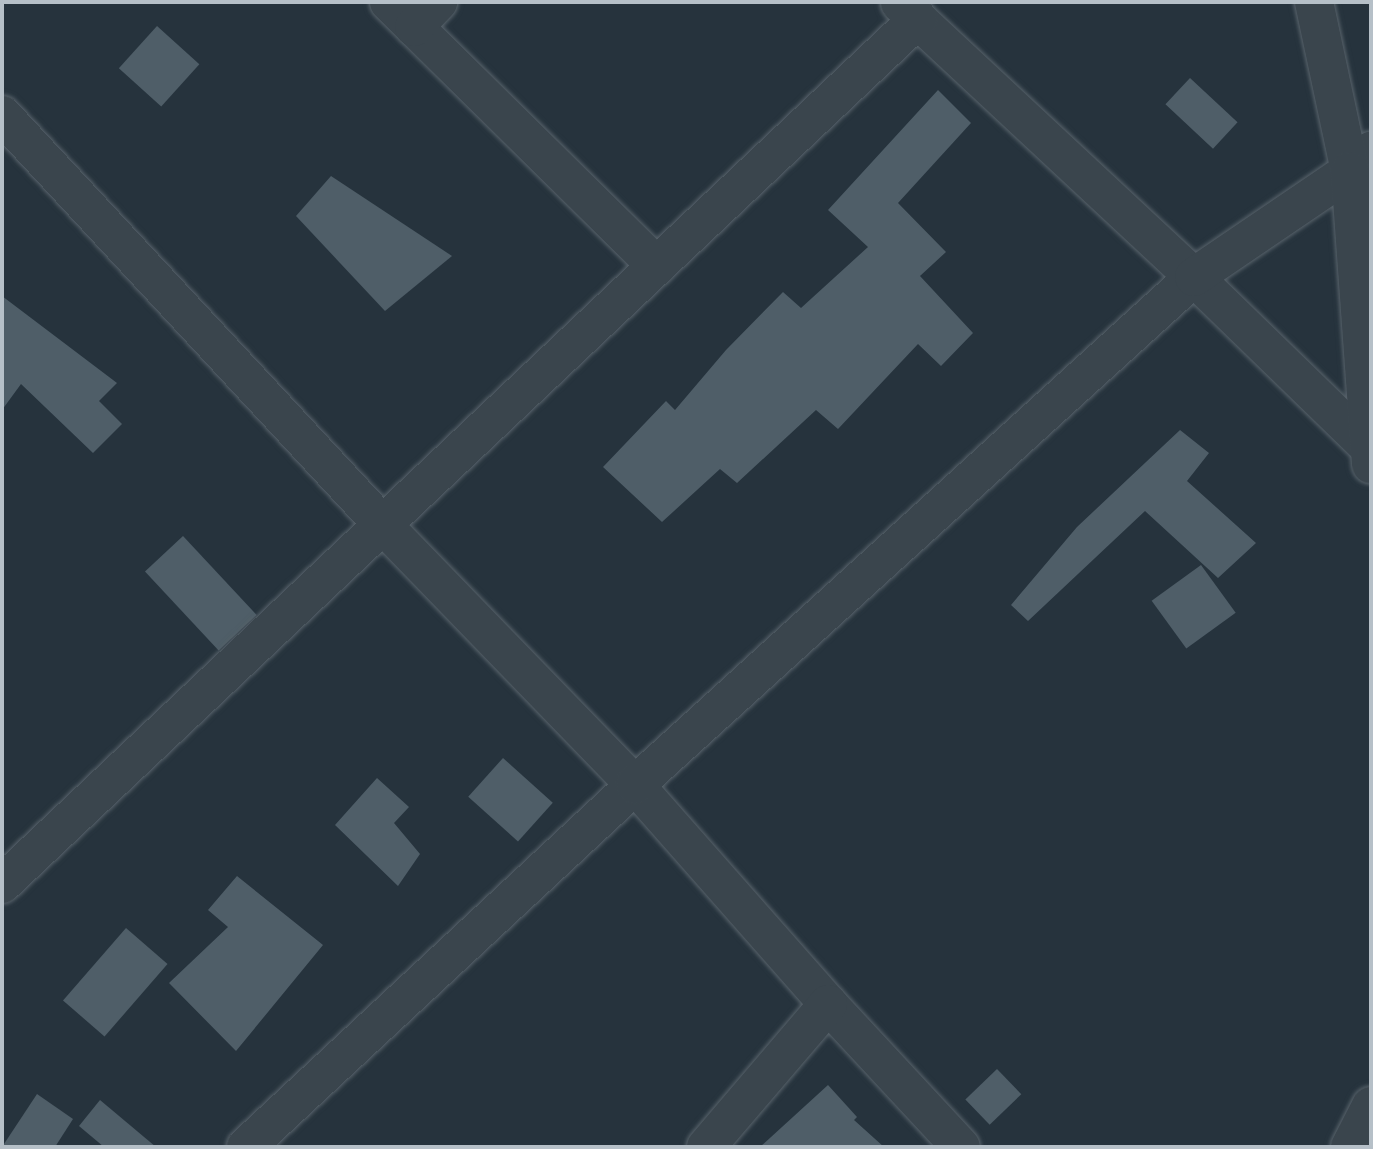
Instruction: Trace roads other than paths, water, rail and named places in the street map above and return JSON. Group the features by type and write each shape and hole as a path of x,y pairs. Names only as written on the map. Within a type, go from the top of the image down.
{"street":[{"path":"1314,2 1361,161 1370,453"},
{"path":"414,10 657,266"},
{"path":"2,884 657,266 908,11 1194,277 1370,453"},
{"path":"2,115 383,525 635,785 828,1004 961,1147"},
{"path":"246,1147 635,785 1194,277 1361,161"},
{"path":"706,1147 828,1004"},
{"path":"1350,1147 1371,1106"}]}
